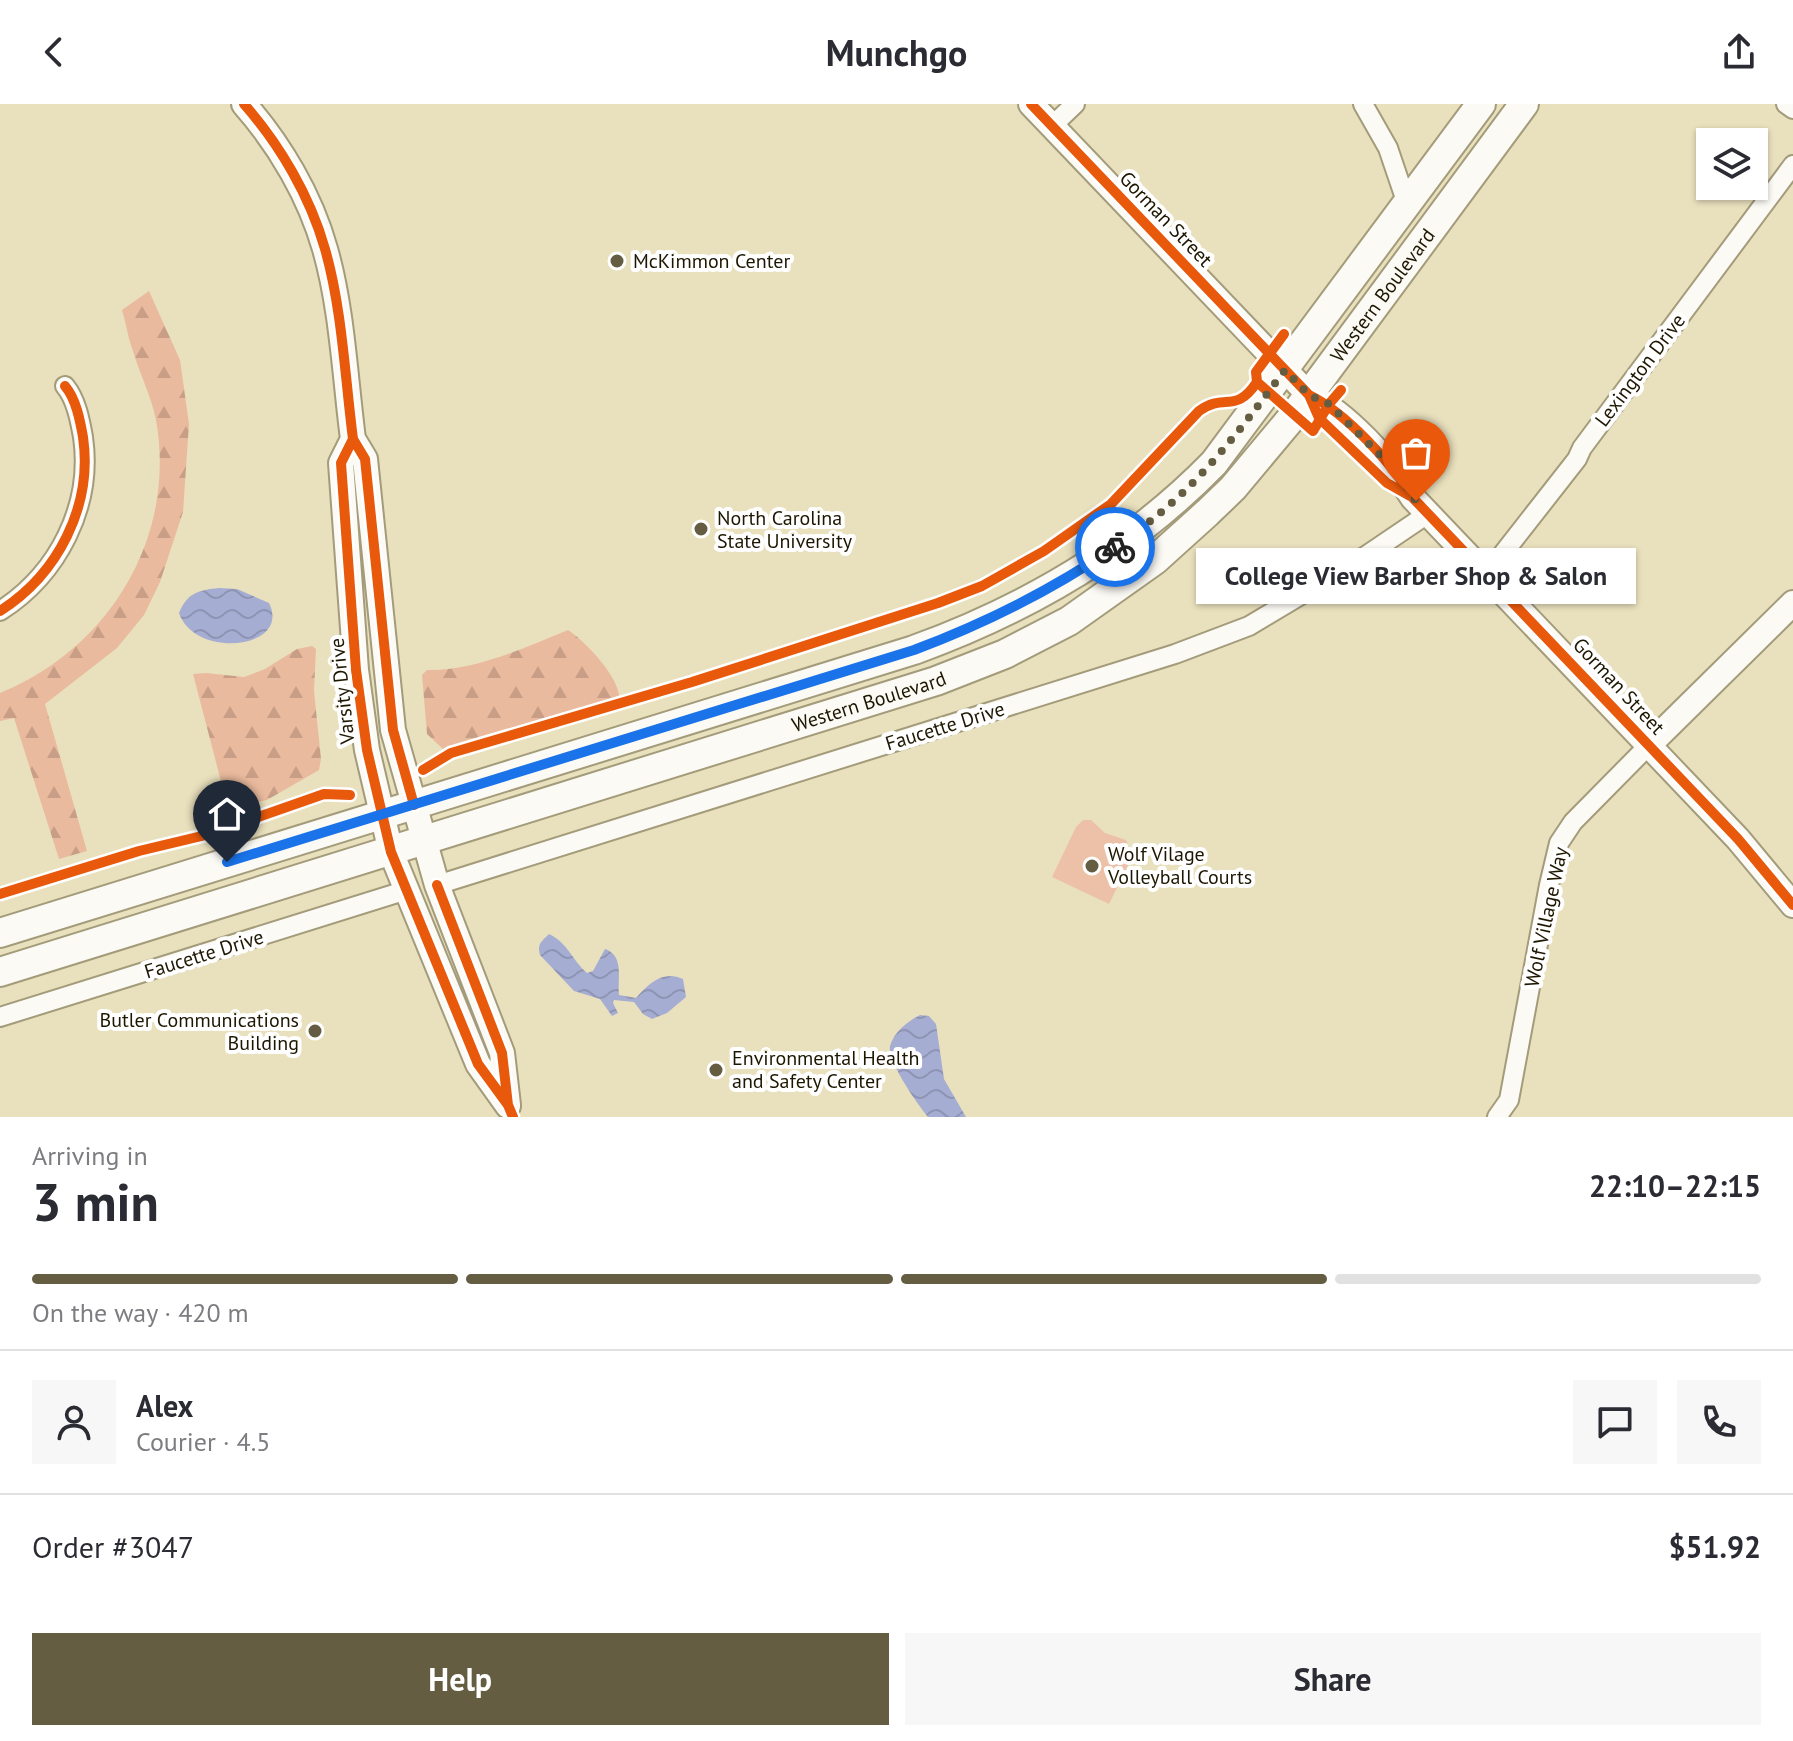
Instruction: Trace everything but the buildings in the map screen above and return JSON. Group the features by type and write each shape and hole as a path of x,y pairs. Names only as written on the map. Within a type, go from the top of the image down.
{"main road":[{"name":"Western Boulevard","path":"0,933 914,650 1000,615 1088,565 1161,514 1214,463 1481,104"},
{"name":"Western Boulevard","path":"0,972 936,681 981,665 1033,640 1095,603 1181,539 1233,488 1309,395 1524,104"}],"street":[{"name":"Varsity Drive","path":"244,104 292,172 325,248 333,285 353,439 365,459 393,730 437,885 502,1053 510,1111"},
{"name":"Gorman Street","path":"1031,104 1309,395 1319,418 1387,483 1421,506 1738,839 1793,905"},
{"path":"1052,126 1075,104"},
{"path":"1363,104 1388,148 1407,204"},
{"path":"1786,104 1793,109"},
{"name":"Lexington Drive","path":"1487,574 1577,459 1582,448 1793,165"},
{"path":"0,611 39,579 54,562 81,500 84,445 76,408 65,386"},
{"name":"Varsity Drive","path":"353,439 341,463 356,670 367,750 391,852 478,1064 510,1111"},
{"name":"Faucette Drive","path":"437,885 1175,654 1249,626 1337,574 1421,506"},
{"path":"1649,745 1793,603"},
{"name":"Wolf Village Way","path":"1497,1117 1509,1100 1559,843 1573,822 1649,745"},
{"name":"Faucette Drive","path":"0,1017 407,890"}],"shaded area":[{"name":"Wolf Vilage Volleyball Courts","path":"1083,820 1091,820 1105,833 1126,840 1133,855 1109,904 1052,877 1076,827"}],"green space":[{"path":"149,291 180,360 189,424 183,512 160,582 144,615 117,648 45,704 87,851 59,859 14,718 0,721 0,693 39,673 73,648 103,618 127,584 145,546 156,506 160,464 156,420 122,310"},
{"path":"568,630 591,650 613,678 619,695 615,701 444,750 427,734 422,675 427,670 481,663"},
{"path":"312,646 316,649 314,691 321,759 319,770 267,800 228,808 193,674 244,677 265,669 297,649"}],"water":[{"path":"219,588 237,589 269,603 272,619 267,631 255,639 221,643 203,638 188,628 179,613 186,601 200,592"},
{"path":"549,934 561,942 587,973 593,971 605,949 611,952 618,962 619,995 636,998 651,983 669,976 683,979 686,997 667,1013 652,1019 643,1014 634,1002 614,1000 618,1013 612,1016 600,999 574,991 540,955 540,943"},
{"path":"920,1015 929,1016 936,1024 944,1079 966,1117 928,1117 893,1062 890,1046 895,1036"}],"cycle path":[{"path":"244,104 270,136 302,191 319,229 331,272 353,439 365,459 393,730 414,805"},
{"path":"1031,104 1309,395 1319,418 1387,483 1410,496"},
{"path":"1284,334 1256,372 1257,382 1313,431 1341,390"},
{"path":"423,770 451,753 692,682 982,586 1044,551 1111,504 1199,411 1216,403 1236,401 1257,382"},
{"path":"0,611 39,578 67,536 76,513 85,463 83,437 75,403 65,386"},
{"path":"1309,395 1338,414 1367,440 1413,498 1738,839 1793,905"},
{"path":"353,439 341,463 356,670 367,750 391,852 478,1064 508,1105 513,1117"},
{"path":"0,894 139,851 210,834 324,794 350,795"},
{"path":"437,885 502,1053 508,1105"}],"way so far":[{"path":"1115,547 1161,514 1214,463 1285,370 1309,395 1329,404 1397,472 1416,501"}],"place":[{"name":"McKimmon Center","path":"617,261"},
{"name":"College View Barber Shop & Salon","path":"1416,501"},
{"name":"North Carolina State University","path":"701,529"},
{"name":"Wolf Vilage Volleyball Courts","path":"1092,866"},
{"name":"Butler Communications Building","path":"315,1031"},
{"name":"Environmental Health and Safety Center","path":"716,1070"}],"route":[{"path":"227,862 914,650 956,635 1040,595 1115,547"}]}
